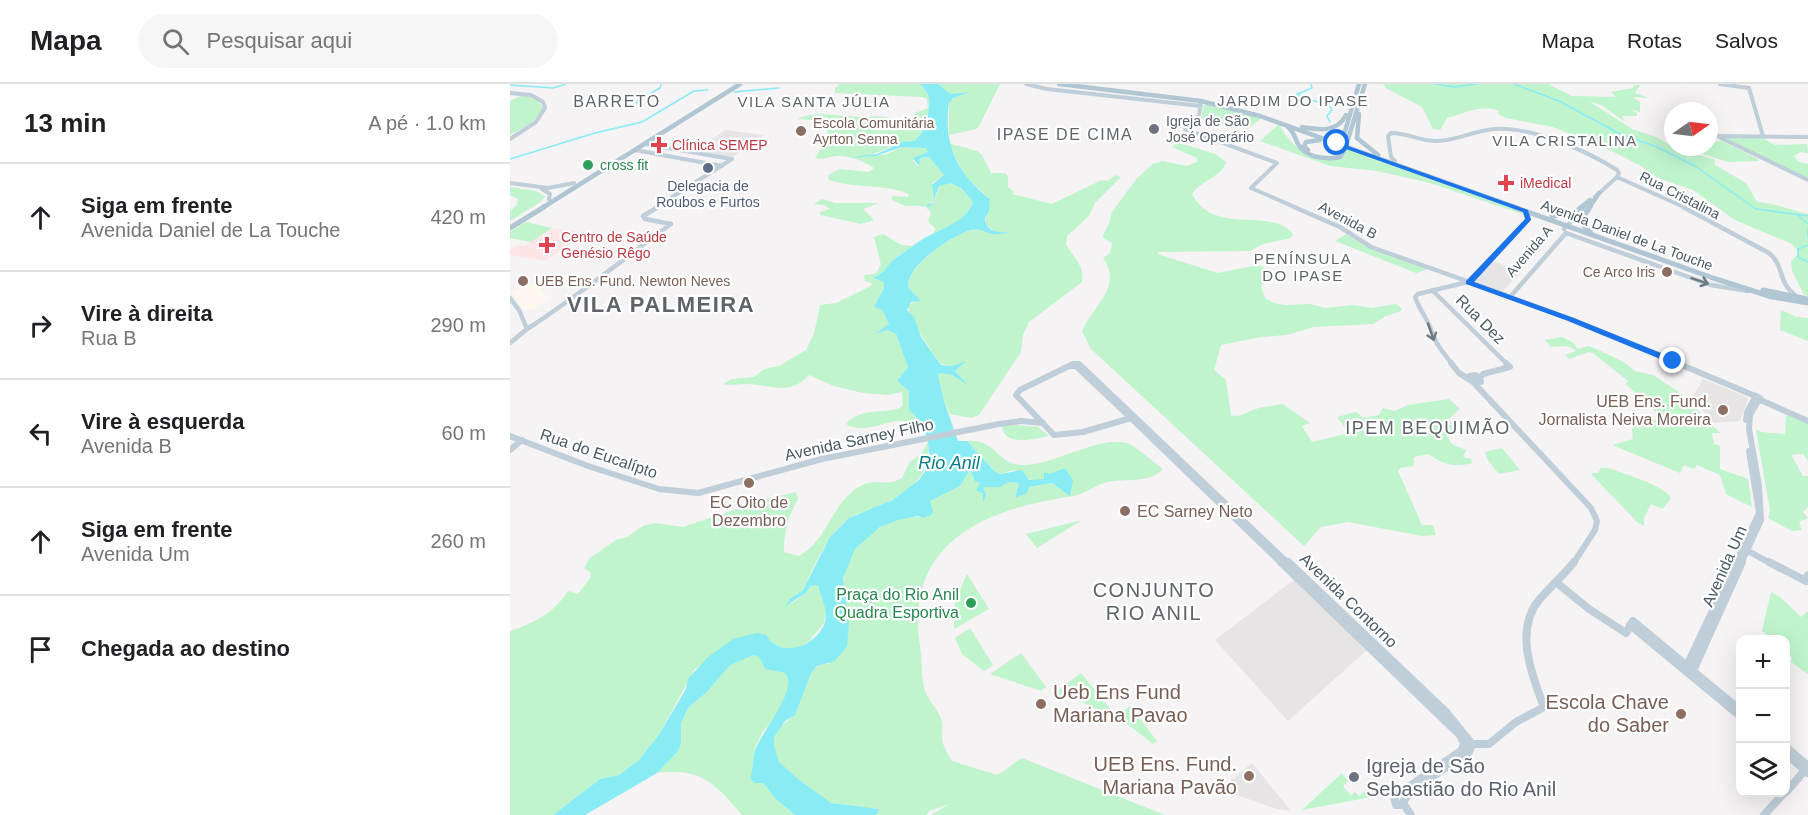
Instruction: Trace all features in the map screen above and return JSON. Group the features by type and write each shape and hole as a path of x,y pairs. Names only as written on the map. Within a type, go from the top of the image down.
{"main road":[{"path":"510,226 739,84"},
{"path":"510,226 574,183 739,84"},
{"name":"Avenida Daniel de La Touche","path":"1059,84 1201,103 1284,124 1568,227 1747,285 1808,299"},
{"name":"Avenida Daniel de La Touche","path":"1083,84 1150,91 1224,103 1301,127 1552,216 1568,227 1585,228 1754,292 1808,303"},
{"path":"1359,84 1357,136 1361,143 1378,155"},
{"path":"1301,127 1325,129 1339,126 1344,122 1365,84"},
{"path":"1089,88 1105,86"},
{"path":"1136,93 1150,91"},
{"path":"1341,146 1317,140 1308,141 1304,145 1308,150 1327,157 1338,154 1345,139 1357,99"},
{"path":"1284,124 1294,131 1302,149 1318,157 1338,158 1342,155 1341,146"},
{"path":"1552,216 1573,214 1599,193"},
{"path":"1596,236 1585,228 1583,218 1599,193"},
{"path":"1568,227 1581,234 1657,261 1664,258"}],"street":[{"path":"1026,84 1047,89 1201,103"},
{"path":"1720,84 1749,88 1763,136"},
{"path":"510,93 536,97 543,102 545,108 536,122 510,139"},
{"name":"Avenida B","path":"1201,103 1199,115 1185,129 1277,163 1251,188 1340,226 1371,247 1507,297"},
{"name":"Rua Cristalina","path":"1395,161 1391,157 1389,148 1388,136 1391,133 1436,141 1505,129 1550,140 1616,169 1619,172 1617,177 1678,204 1724,231 1769,253 1776,260 1785,288 1797,297"},
{"path":"1808,137 1717,136 1808,180"},
{"path":"510,343 568,303 618,262 671,224 645,219 643,216 732,159 645,144"},
{"path":"635,150 722,166"},
{"name":"Avenida A","path":"1507,297 1599,193 1617,177"},
{"path":"510,183 539,188 574,183"},
{"path":"1605,188 1616,183 1634,186"},
{"path":"539,188 550,194 549,199"},
{"path":"1409,815 1401,802 1410,792 1469,752 1468,744 1489,744 1516,722 1544,707 1530,672 1527,637 1534,607 1581,553 1595,530 1596,517 1560,473 1476,380 1459,373 1433,340 1430,326 1420,312 1415,296 1469,282 1529,219 1526,211"},
{"path":"1568,227 1711,285 1754,292"},
{"name":"Rua Dez","path":"1432,290 1510,367 1483,374 1476,380"},
{"path":"1507,297 1581,325 1808,421"},
{"path":"510,298 519,310 525,331"},
{"name":"Avenida Contorno","path":"1132,417 1058,436 1054,435 1020,395 1020,390 1079,364 1132,417 1421,689 1467,734 1468,744"},
{"name":"Avenida Um","path":"1689,670 1762,515 1749,429 1750,414 1757,398"},
{"name":"Avenida Sarney Filho","path":"680,493 706,492 822,459 959,431 1018,422 1044,423"},
{"name":"Rua do Eucalípto","path":"510,436 621,477 680,493"},
{"path":"510,450 522,440"},
{"path":"1745,549 1807,578"},
{"path":"1557,583 1589,609 1630,626 1736,707"},
{"path":"1689,670 1736,712"},
{"path":"1790,752 1807,769"},
{"path":"1790,757 1807,769"},
{"path":"1790,787 1807,769"},
{"path":"1764,815 1780,797"}],"shaded area":[{"path":"726,130 764,135 731,158 695,150"},
{"name":"Centro de Saúde Genésio Rêgo","path":"555,228 587,233 545,261 510,255 510,250 518,245 524,246"},
{"path":"1493,261 1521,272 1502,292 1473,282"},
{"path":"536,283 549,299 536,308 524,311 510,292"},
{"name":"UEB Ens. Fund. Jornalista Neiva Moreira","path":"1703,379 1748,399 1740,421 1713,423 1692,398"},
{"path":"1295,579 1367,650 1288,721 1215,640"},
{"name":"UEB Ens. Fund. Mariana Pavão","path":"1252,763 1291,811 1276,809 1220,789"}],"green space":[{"path":"840,84 919,84 924,88 929,99 929,111 921,129 923,132 915,142 901,143 858,158 887,154 902,147 926,148 928,152 913,160 918,167 920,158 929,157 944,175 933,183 934,197 929,205 906,206 892,200 892,196 908,197 909,194 829,180 828,175 840,169 869,172 874,168 848,157 815,158 826,141 828,127 812,120 797,119 821,114 879,116 906,120 915,113 928,108 927,99 923,97 835,93 835,88"},
{"path":"938,84 1000,84 976,129 949,135 949,103 953,98 969,93 949,94"},
{"path":"1383,84 1548,84 1572,96 1616,97 1611,92 1640,85 1635,93 1649,98 1632,97 1640,102 1640,112 1629,109 1637,113 1637,116 1622,116 1624,121 1601,105 1589,101 1632,129 1664,142 1664,156 1702,156 1714,159 1715,165 1746,183 1757,202 1808,214 1808,296 1804,295 1792,271 1791,261 1797,255 1797,250 1792,244 1735,220 1693,190 1658,178 1612,151 1553,127 1506,118 1493,109 1473,110 1447,118 1440,130 1433,129 1422,107 1386,88"},
{"path":"523,95 538,100 543,110 531,123 510,135 510,101"},
{"path":"1206,104 1262,118 1247,129 1201,118"},
{"path":"1279,124 1291,142 1304,151 1341,157 1347,148 1524,212 1525,215 1430,183 1377,171 1330,166 1260,141"},
{"path":"1760,137 1775,145 1807,144 1808,153 1800,152 1794,156 1799,162 1808,164 1808,178 1724,138"},
{"path":"1722,141 1759,161 1728,162 1709,156 1718,156 1718,142"},
{"path":"1177,142 1215,154 1226,162 1221,171 1200,185 1192,194 1202,207 1228,218 1271,222 1283,226 1293,234 1291,238 1263,244 1250,251 1157,252 1160,255 1218,273 1261,266 1271,271 1272,275 1261,286 1265,298 1274,303 1310,304 1325,308 1354,305 1371,308 1396,304 1402,309 1373,324 1313,327 1287,335 1261,337 1221,345 1214,370 1226,380 1231,415 1240,416 1260,408 1283,404 1310,423 1302,426 1312,442 1349,433 1337,417 1356,412 1363,418 1379,415 1383,408 1394,411 1408,405 1449,399 1460,409 1449,419 1455,429 1446,432 1447,437 1453,444 1466,450 1463,457 1471,459 1472,463 1449,464 1428,454 1414,457 1413,466 1400,468 1398,471 1422,525 1433,525 1436,535 1422,536 1348,522 1321,527 1304,546 1091,349 1082,331 1108,287 1109,268 1103,258 1110,253 1112,243 1102,237 1112,212 1137,178 1153,164 1162,161 1187,166 1197,162 1197,158 1172,147"},
{"path":"948,143 977,151 982,155 991,173 1005,173 1008,177 1008,187 1014,192 1012,194 1052,204 1102,180 1107,181 1116,175 1121,177 1095,203 1089,216 1067,236 1066,245 1080,267 1082,282 1029,322 1023,335 1021,352 979,415 971,418 950,414 944,401 938,375 940,373 952,375 966,383 955,371 964,362 952,366 941,364 916,326 908,305 920,300 908,287 910,278 915,269 933,251 965,232 977,230 995,232 986,222 990,199 965,176"},
{"path":"956,183 973,202 962,218 933,234 936,229 928,221 931,213 926,207 934,203 939,186"},
{"path":"510,187 536,191 545,196 542,201 510,221 510,211 517,205 518,199 510,195"},
{"path":"822,199 835,203 879,203 863,209 874,220 861,224 820,215 820,212 830,209 824,205 814,204"},
{"path":"526,222 552,228 531,242 510,238 510,232"},
{"path":"883,234 901,245 913,246 895,258 887,270 873,278 884,282 884,288 874,307 882,310 889,324 877,333 891,330 896,334 908,367 897,381 909,391 912,414 922,423 924,430 914,423 905,421 865,428 855,428 846,424 858,415 900,408 903,405 902,392 888,395 863,393 834,386 809,375 802,382 787,388 723,384 732,379 754,377 764,369 779,366 806,350 814,334 820,305 836,303 871,286 872,283 865,281 864,275 875,274 881,265 874,237"},
{"path":"1346,234 1363,245 1428,269 1416,273 1335,241"},
{"path":"1781,310 1797,317 1808,318 1808,341 1780,330"},
{"path":"1562,337 1572,342 1578,349 1588,346 1594,348 1624,362 1635,371 1653,375 1682,394 1720,433 1712,433 1714,444 1720,446 1720,469 1748,479 1752,507 1726,494 1720,475 1697,465 1694,469 1684,465 1680,473 1612,445 1633,439 1632,429 1637,424 1662,418 1626,384 1628,381 1593,353 1589,352 1569,359 1565,355 1576,351 1571,347 1551,347 1545,340"},
{"path":"1786,416 1808,423 1808,461 1803,454 1791,455 1803,476 1808,476 1808,507 1803,512 1808,518 1799,522 1802,530 1792,531 1768,518 1770,510 1756,430 1785,435"},
{"path":"1002,426 1038,427 1049,436 1021,440 1008,437 1004,433"},
{"path":"967,441 983,443 1006,460 1020,465 1047,461 1092,446 1118,442 1129,444 1163,469 1144,479 1107,482 1077,495 1010,510 982,521 958,536 938,556 925,580 918,610 924,686 941,718 942,740 946,750 952,761 997,775 1022,758 1165,815 931,815 949,804 929,811 926,815 876,815 879,809 843,806 827,801 792,775 775,755 774,738 780,727 795,713 809,675 820,665 829,664 844,588 844,575 853,552 861,542 893,521 912,517 923,518 931,509 930,501 960,486 970,470 973,477 981,483 977,490 983,494 983,487 1000,487 1009,482 1019,483 1015,497 1029,487 1052,483 1070,495 1071,483 1057,472 1039,480 1028,478 1014,470 1000,474 994,471"},
{"path":"928,442 926,466 921,476 906,492 874,509 854,515 840,526 822,552 803,590 789,605 806,593 810,586 818,585 826,611 824,623 808,642 790,649 780,647 770,641 733,640 695,669 658,736 639,760 619,775 600,779 553,815 510,815 510,631 543,616 568,591 578,594 591,577 590,572 584,568 590,558 616,540 627,537 643,526 655,523 683,527 769,498 796,492 798,499 787,524 784,552 799,556 808,550 822,534 845,498 867,483 890,482 902,478 910,462 922,453"},
{"path":"1502,448 1520,470 1499,474 1487,459 1485,452"},
{"path":"1601,468 1609,468 1643,480 1667,493 1671,498 1663,509 1651,504 1644,518 1644,526 1637,522 1592,475 1592,473 1598,473"},
{"path":"1082,520 1037,548 1026,534"},
{"path":"967,574 989,609 954,629 955,601"},
{"path":"1771,592 1780,597 1801,617 1808,611 1808,674 1791,662 1790,635 1768,635 1762,631"},
{"path":"970,628 993,665 984,671 962,654 955,638"},
{"path":"1021,653 1046,687 1041,691 990,674"},
{"path":"754,655 759,657 765,669 785,673 789,679 789,688 775,719 763,731 755,748 753,771 776,799 795,815 742,815 715,787 696,775 657,773 681,744 681,724 688,708 707,692 730,665"},
{"path":"1081,673 1112,711 1107,714 1082,702 1053,694"},
{"path":"1130,706 1157,741 1153,744 1117,716"},
{"path":"1342,773 1348,781 1343,786 1351,795 1355,792 1359,796 1371,785 1382,795 1302,810"}],"water":[{"name":"Rio Anil","path":"919,84 938,84 950,94 971,92 953,98 949,103 948,132 951,145 961,168 990,199 989,211 985,218 988,227 998,232 1012,232 993,234 971,230 953,238 932,252 922,261 910,278 908,287 921,301 911,302 907,310 914,317 921,337 941,365 952,366 966,361 955,371 968,385 952,375 940,373 938,375 958,441 967,441 994,471 1000,474 1022,470 1029,480 1044,479 1044,472 1050,474 1065,468 1073,480 1070,496 1052,483 1029,487 1027,493 1015,498 1019,483 1009,482 1000,487 983,487 986,495 983,503 983,494 976,490 980,483 975,481 970,470 960,486 930,501 933,511 931,515 898,520 880,527 855,549 843,578 849,624 847,646 835,661 817,666 811,673 795,715 785,721 774,737 774,746 779,762 831,803 879,809 876,815 795,815 776,799 763,783 755,783 750,778 758,743 778,711 787,689 788,680 785,673 765,669 759,657 754,655 730,665 707,692 688,708 681,724 681,744 678,751 657,773 585,815 553,815 600,779 619,775 639,760 658,736 686,689 688,679 707,658 733,639 757,633 766,635 780,647 789,648 798,647 815,638 826,617 818,585 810,586 806,593 785,606 790,599 803,590 830,537 849,518 893,500 919,480 927,468 928,442 922,423 909,410 909,391 897,381 908,367 896,334 888,330 875,334 889,324 882,310 874,307 884,288 884,282 873,278 917,243 964,216 973,202 961,188 951,183 939,186 933,204 930,206 927,207 915,204 925,206 932,203 934,197 932,185 944,175 929,157 920,158 918,165 913,158 928,152 926,148 902,147 875,156 847,158 877,154 903,142 915,141 923,132 921,129 929,111 929,99 924,88"}],"waterway":[{"path":"510,85 553,88 566,84"},
{"path":"636,104 637,101 660,88 661,84"},
{"path":"1311,84 1312,88 1297,94 1330,107 1332,110 1327,116 1330,122"},
{"path":"1436,84 1454,87 1477,84"},
{"path":"1514,84 1559,101 1620,134 1657,147 1695,166 1756,209 1808,216"},
{"path":"734,92 779,88"},
{"path":"510,159 595,133 642,122 694,91 708,90"},
{"path":"1798,215 1808,224"},
{"path":"1808,229 1808,237"},
{"path":"1808,245 1798,249 1798,257 1808,262"}],"place":[{"name":"Igreja de São José Operário","path":"1154,129"},
{"name":"Escola Comunitária Ayrton Senna","path":"801,131"},
{"name":"Clínica SEMEP","path":"659,145"},
{"name":"cross fit","path":"588,165"},
{"name":"Delegacia de Roubos e Furtos","path":"708,168"},
{"name":"iMedical","path":"1506,183"},
{"name":"Centro de Saúde Genésio Rêgo","path":"547,245"},
{"name":"Ce Arco Iris","path":"1667,272"},
{"name":"UEB Ens. Fund. Newton Neves","path":"523,281"},
{"name":"UEB Ens. Fund. Jornalista Neiva Moreira","path":"1723,410"},
{"name":"EC Oito de Dezembro","path":"749,483"},
{"name":"EC Sarney Neto","path":"1125,511"},
{"name":"Praça do Rio Anil Quadra Esportiva","path":"971,603"},
{"name":"Ueb Ens Fund Mariana Pavao","path":"1041,704"},
{"name":"Escola Chave do Saber","path":"1681,714"},
{"name":"UEB Ens. Fund. Mariana Pavão","path":"1249,776"},
{"name":"Igreja de São Sebastião do Rio Anil","path":"1354,777"}],"district":[{"name":"BARRETO","path":"617,101"},
{"name":"JARDIM DO IPASE","path":"1293,101"},
{"name":"VILA SANTA JÚLIA","path":"814,102"},
{"name":"IPASE DE CIMA","path":"1065,134"},
{"name":"VILA CRISTALINA","path":"1565,141"},
{"name":"PENÍNSULA DO IPASE","path":"1303,268"},
{"name":"VILA PALMEIRA","path":"661,304"},
{"name":"IPEM BEQUIMÃO","path":"1428,428"},
{"name":"CONJUNTO RIO ANIL","path":"1154,602"}],"route":[{"path":"1337,143 1526,211 1529,219 1469,282 1571,319 1673,361"}]}
